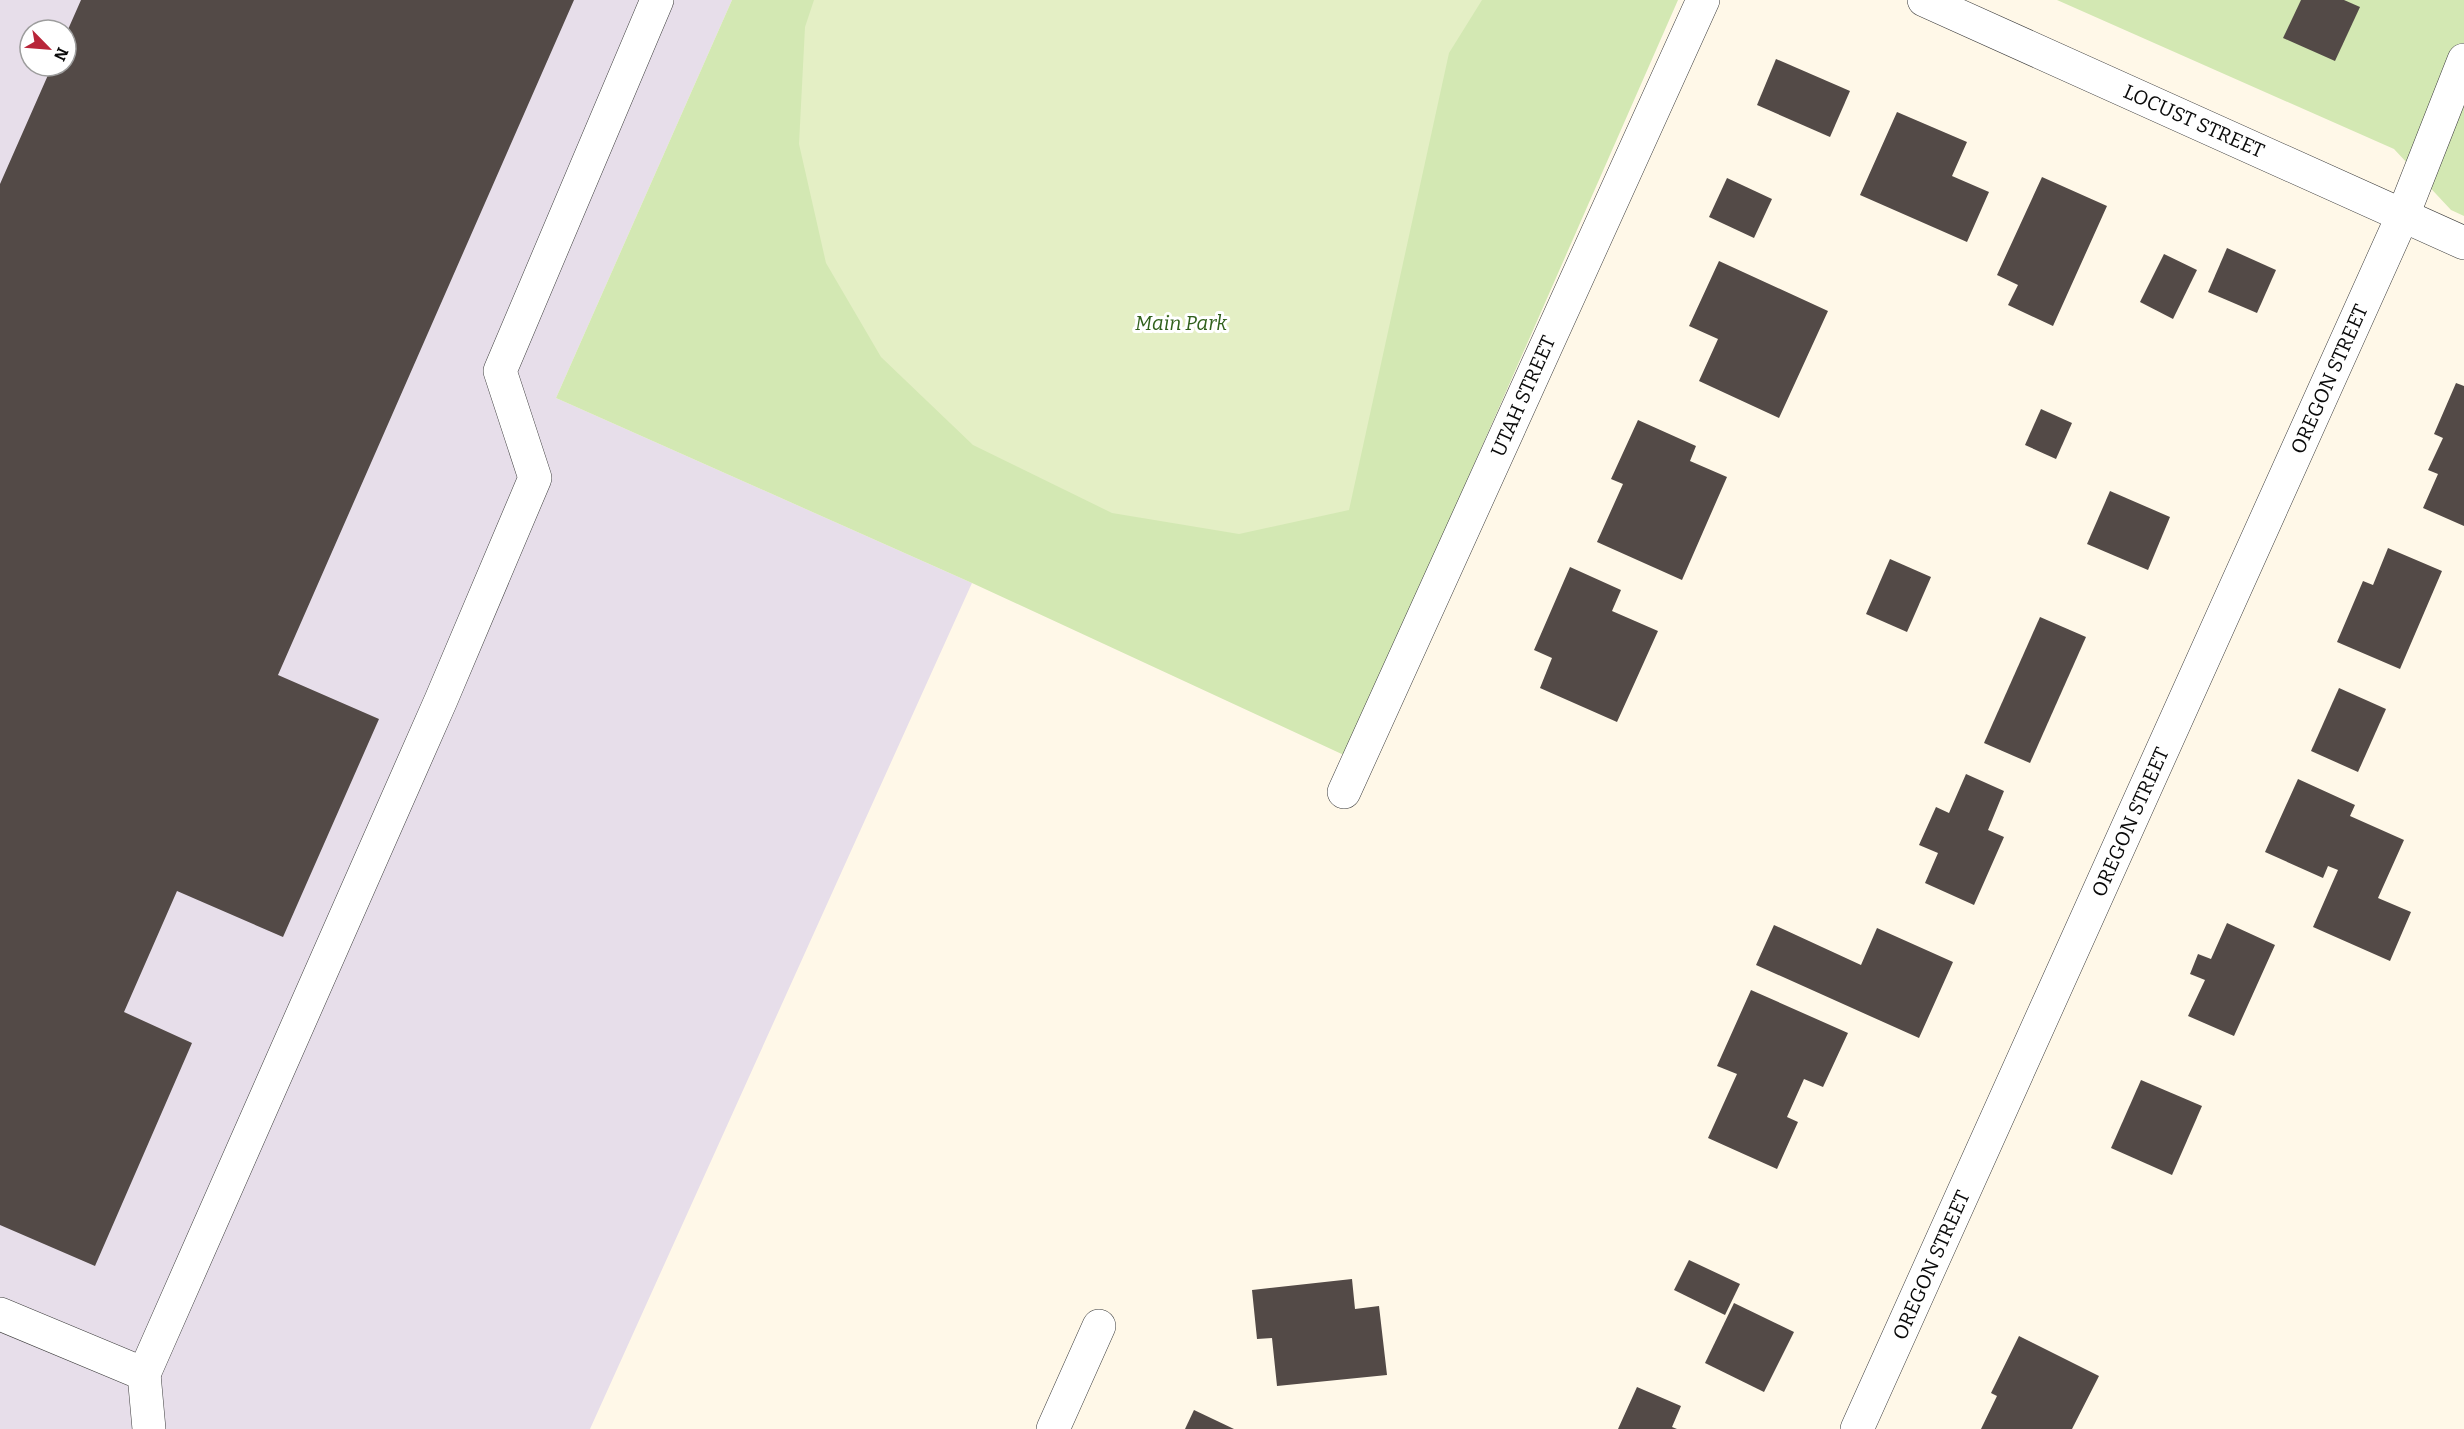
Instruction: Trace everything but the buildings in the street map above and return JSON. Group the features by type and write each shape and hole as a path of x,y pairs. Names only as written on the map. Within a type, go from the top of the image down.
{"street":[{"path":"148,1429 144,1374 441,700 535,478 500,371 657,0"},
{"name":"UTAH STREET","path":"1344,792 1702,0"},
{"name":"LOCUST STREET","path":"1924,0 2464,243"},
{"name":"OREGON STREET","path":"1857,1429 2403,215 2464,60"},
{"path":"0,1314 144,1374"},
{"path":"1053,1429 1099,1326"}],"shaded area":[{"path":"0,0 732,0 556,398 972,583 590,1429 0,1429"}],"green space":[{"name":"Main Park","path":"732,0 1678,0 1346,756 972,583 556,398"},
{"path":"814,0 1482,0 1449,53 1349,510 1239,534 1112,513 973,445 881,357 826,263 799,144 805,27"},
{"path":"2057,0 2464,0 2464,216 2451,210 2394,149"}]}
